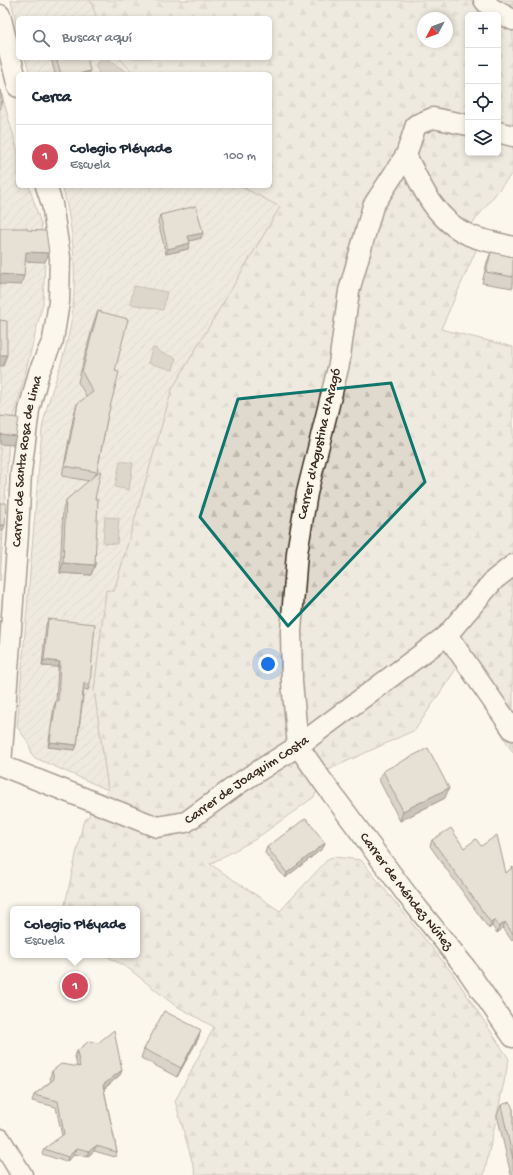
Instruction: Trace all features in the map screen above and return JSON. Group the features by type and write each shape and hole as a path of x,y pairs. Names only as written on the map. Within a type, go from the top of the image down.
{"street":[{"path":"484,0 491,8 513,20"},
{"path":"0,15 16,79"},
{"name":"Carrer d'Agustina d'Aragó","path":"298,746 292,682 291,631 297,553 307,493 339,364 349,291 373,206 406,155 416,125 434,118 465,124"},
{"path":"501,133 513,136"},
{"path":"406,155 425,196 449,224 469,235 513,247"},
{"name":"Carrer de Santa Rosa de Lima","path":"1,765 18,534 21,472 29,410 40,372 53,340 58,302 60,257 52,204 47,188"},
{"name":"Carrer de Joaquim Costa","path":"1,765 157,827 186,822 241,782 298,746 447,635 494,580 513,565"},
{"path":"447,635 513,730"},
{"name":"Carrer de Méndez Núñez","path":"298,746 407,895 465,967 513,1037"},
{"path":"0,1139 22,1175"}],"highlighted area":[{"path":"391,383 425,482 288,626 200,517 238,399"}],"green space":[{"path":"11,0 90,0 96,16 16,16 16,23"},
{"path":"89,0 513,0 513,172 468,229 477,248 441,329 513,347 513,753 460,663 415,730 328,770 314,797 254,840 210,864 280,911 329,858 335,857 361,860 453,974 509,1059 484,1175 196,1175 175,1101 214,1027 173,1004 129,969 110,958 140,958 140,906 65,906 83,823 108,790 94,690 106,590 114,591 172,389 280,207 244,188 272,188 272,72 133,72 121,60 272,60 272,16 95,16"},
{"path":"26,60 121,60 133,72 29,72"},
{"path":"0,88 16,145 16,188 30,188 41,224 45,262 43,303 9,437 0,581"},
{"path":"63,188 244,188 280,207 172,389 114,591 106,590 94,690 108,790 33,757 28,742 17,727 42,429 66,346 73,308 73,245 67,205"}],"shaded area":[{"path":"99,60 108,60 127,72 99,72 95,66"},
{"path":"134,286 167,292 163,310 130,304"},
{"path":"156,348 159,352 176,358 173,370 148,363 152,349"},
{"path":"120,461 133,463 129,490 115,487"},
{"path":"105,517 119,518 117,544 103,543"}],"building":[{"path":"57,60 87,60 90,71 86,72 60,72"},
{"path":"0,90 3,102 0,102"},
{"path":"196,206 203,233 188,236 190,243 168,249 160,215"},
{"path":"0,228 27,228 27,230 46,231 49,253 26,252 24,276 0,274"},
{"path":"491,252 513,257 513,277 486,272"},
{"path":"98,311 128,319 115,371 119,372 107,419 97,472 65,466 77,404 93,392 82,372"},
{"path":"0,320 7,321 7,355 0,355"},
{"path":"0,416 19,418 16,436 0,434"},
{"path":"101,470 95,499 98,499 95,565 63,563 66,500"},
{"path":"0,503 6,503 5,525 0,525"},
{"path":"48,619 95,624 90,684 84,683 77,745 50,742 56,701 58,701 60,662 44,660"},
{"path":"428,748 449,788 403,811 383,771"},
{"path":"306,818 325,843 287,873 267,847"},
{"path":"451,828 464,848 476,839 481,846 497,835 506,873 513,867 513,934 505,922 499,927 494,920 491,923 432,840"},
{"path":"164,1011 201,1030 181,1068 144,1049"},
{"path":"114,1030 122,1070 103,1085 117,1152 96,1146 89,1151 77,1148 68,1157 44,1149 64,1134 58,1101 34,1095 54,1079 52,1071 61,1064 80,1067 77,1051 89,1041 98,1043"},
{"path":"510,1102 513,1109 513,1159 501,1105"}],"place":[{"name":"Colegio Pléyade","path":"75,986"}]}
